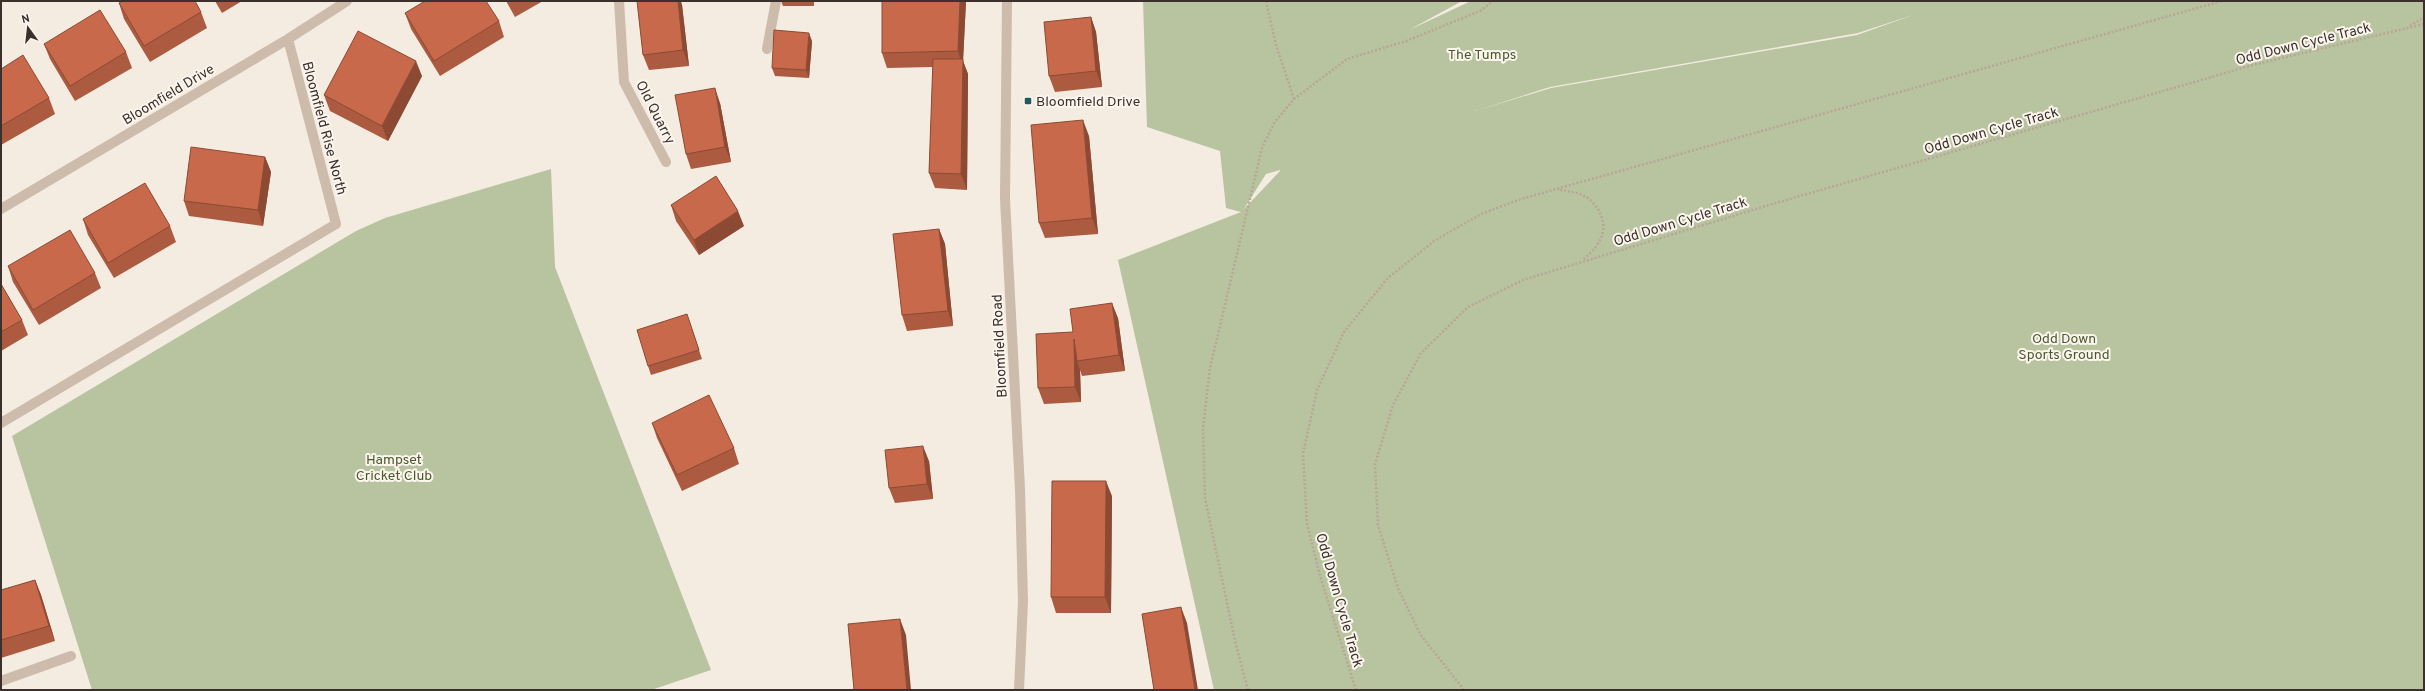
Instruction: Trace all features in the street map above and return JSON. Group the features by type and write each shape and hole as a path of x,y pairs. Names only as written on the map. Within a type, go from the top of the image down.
{"street":[{"name":"Bloomfield Drive","path":"1,209 288,39 347,1"},
{"name":"Old Quarry","path":"618,1 624,82 666,162"},
{"path":"768,49 776,1"},
{"name":"Bloomfield Road","path":"1007,1 1005,199 1020,489 1023,602 1020,690"},
{"name":"Bloomfield Rise North","path":"1,423 336,224 288,39"},
{"path":"1,681 71,656"}],"path":[{"path":"1266,1 1276,45 1294,99"},
{"path":"1248,690 1235,641 1205,498 1203,428 1210,368 1262,148 1274,123 1294,99 1347,59 1406,41 1480,11 1493,1"},
{"name":"Odd Down Cycle Track","path":"1356,690 1320,576 1307,524 1303,454 1317,390 1344,332 1393,275 1434,241 1481,214 1521,200 1560,190 1656,160 2222,1"},
{"name":"Odd Down Cycle Track","path":"2408,27 2424,17"},
{"name":"Odd Down Cycle Track","path":"1464,690 1420,634 1398,588 1378,525 1375,464 1393,405 1421,353 1468,307 1523,280 1582,261 2253,65 2424,24"},
{"name":"Odd Down Cycle Track","path":"1560,190 1583,195 1594,204 1603,218 1604,232 1597,247 1582,261"}],"green space":[{"name":"Odd Down Sports Ground","path":"1143,1 1462,1 1409,30 1471,1 2424,1 2424,690 1214,690 1118,260 1241,212 1226,208 1220,151 1147,127","holes":["1916,14 1857,35 1551,88 1475,111 1550,87 1858,33","1280,171 1244,209 1266,174"]},
{"name":"Hampset Cricket Club","path":"551,169 555,267 711,670 651,690 92,690 12,436 356,231 385,218"}],"building":[{"path":"123,1 195,1 201,12 144,46 119,3"},
{"path":"425,1 486,1 499,21 434,61 405,13"},
{"path":"637,1 678,1 683,50 643,55"},
{"path":"882,1 960,1 958,51 882,53"},
{"path":"100,10 126,52 70,86 44,44"},
{"path":"1091,17 1096,71 1049,76 1044,22"},
{"path":"774,30 809,33 806,70 772,68"},
{"path":"358,31 416,61 382,126 324,95"},
{"path":"23,55 49,98 1,126 1,69"},
{"path":"933,59 963,59 961,174 929,173"},
{"path":"715,88 725,147 686,154 675,95"},
{"path":"1083,120 1092,218 1039,223 1031,125"},
{"path":"191,147 265,157 258,210 184,201"},
{"path":"716,176 738,211 694,240 671,205"},
{"path":"145,183 170,226 108,263 83,219"},
{"path":"939,229 948,311 902,315 893,234"},
{"path":"70,230 95,273 33,310 8,266"},
{"path":"1,284 22,320 1,332"},
{"path":"1112,303 1119,355 1077,361 1074,339 1075,387 1038,388 1036,334 1073,332 1070,309"},
{"path":"687,314 699,350 648,366 637,330"},
{"path":"709,395 734,448 677,475 652,423"},
{"path":"923,446 927,484 889,488 885,450"},
{"path":"1052,481 1106,481 1105,597 1051,597"},
{"path":"35,580 49,626 1,640 1,590"},
{"path":"1181,607 1195,690 1154,690 1142,614"},
{"path":"900,619 907,690 854,690 848,624"}],"place":[{"name":"Bloomfield Drive","path":"1028,101"}],"park label":[{"name":"The Tumps","path":"1482,54"}]}
